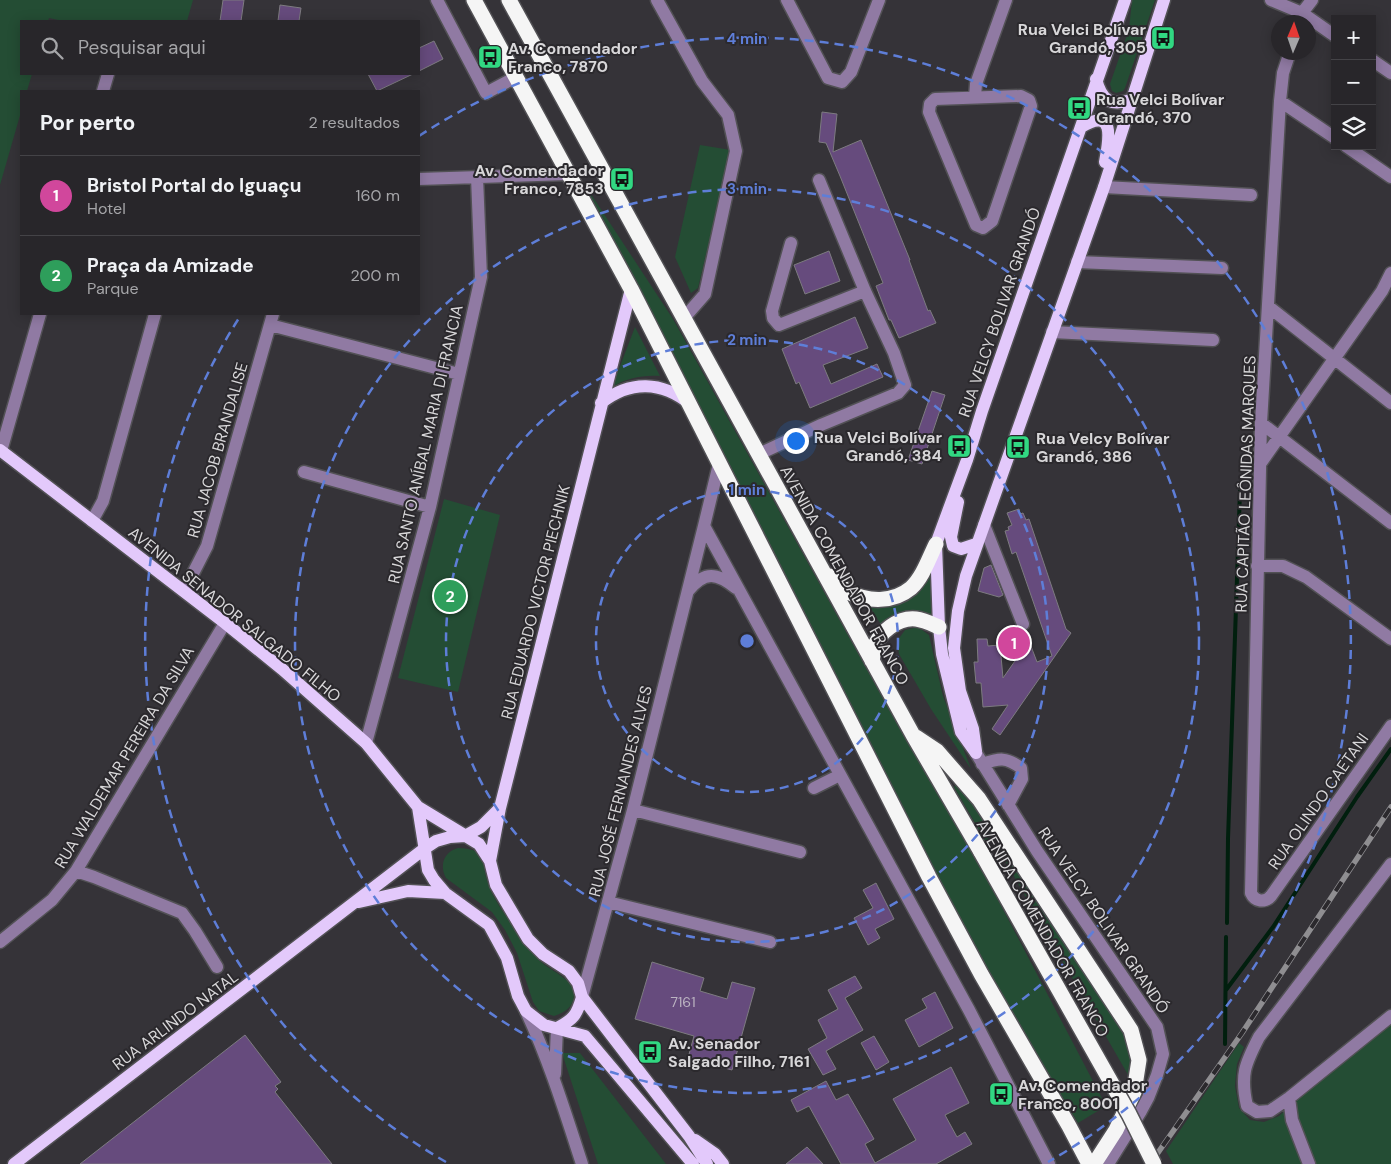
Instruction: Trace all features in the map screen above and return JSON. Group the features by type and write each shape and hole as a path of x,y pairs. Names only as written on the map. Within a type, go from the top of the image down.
{"highway":[{"path":"474,0 631,289 930,878 981,974 1090,1164 1096,1161 1116,1130 1134,1092 1139,1060 1131,1030 979,800 937,751 913,735"},
{"name":"AVENIDA COMENDADOR FRANCO","path":"509,0 913,735 1129,1114 1154,1164"},
{"path":"822,569 847,591 864,598 889,599 911,588 921,574 936,544"},
{"path":"872,661 874,648 882,634 891,625 902,620 916,619 939,627"}],"main road":[{"name":"RUA VELCY BOLIVAR GRANDÓ","path":"979,758 961,732 942,654 939,627 936,544 967,460 982,410 1125,0"},
{"name":"RUA VELCY BOLIVAR GRANDÓ","path":"979,758 960,691 954,648 958,612 966,576 1104,187 1164,0"},
{"path":"1096,79 1099,92 1108,101 1121,104 1133,99"},
{"path":"1081,127 1096,120 1101,120 1107,126 1109,138 1103,170 1104,187"},
{"name":"RUA EDUARDO VICTOR PIECHNIK","path":"490,861 500,808 631,289"},
{"path":"602,403 622,391 645,386 662,388 679,396 691,406"},
{"name":"AVENIDA SENADOR SALGADO FILHO","path":"1,451 282,669 366,743 418,807 478,844 490,861 496,886 528,939 543,954 569,971 578,984 582,997 689,1136 707,1164"},
{"path":"967,460 951,542 953,546 961,549 976,544"},
{"path":"418,807 428,870 445,893 489,925 507,958 518,996 526,1011 544,1025 585,1036 693,1164"},
{"path":"465,836 481,827 500,808"},
{"name":"RUA ARLINDO NATAL","path":"14,1164 424,849 436,841 450,837 465,836"},
{"name":"RUA ARLINDO NATAL","path":"356,902 408,891 445,893"},
{"path":"557,1028 570,1022 578,1011 582,997"},
{"path":"689,1136 715,1154 723,1164"}],"street":[{"path":"437,0 486,93 516,77"},
{"path":"656,0 702,81 728,116 736,151 705,294 684,318"},
{"path":"787,0 828,78 842,82 851,72 879,0"},
{"path":"975,97 976,84 1006,0"},
{"path":"1271,0 1295,15"},
{"path":"1302,15 1312,0"},
{"path":"1316,26 1331,34"},
{"name":"RUA CAPITÃO LEÔNIDAS MARQUES","path":"1271,896 1268,900 1259,901 1253,898 1251,893 1257,566 1261,423 1280,100 1283,73 1287,60"},
{"path":"1376,63 1391,73"},
{"path":"103,90 108,75"},
{"path":"1021,96 1029,100 1031,106 992,221 983,228 976,225 929,112 930,104 935,99 975,97 1021,96"},
{"path":"1280,100 1331,135"},
{"path":"1352,150 1391,177"},
{"path":"420,179 568,174"},
{"name":"RUA SANTO ANÍBAL MARIA DI FRANCIA","path":"366,743 430,507 480,277 477,177"},
{"path":"759,454 821,425 898,393 905,385 894,354 865,291 819,180"},
{"path":"1104,187 1251,195"},
{"path":"791,243 772,311 773,318 779,325 865,291"},
{"path":"1077,262 1222,268"},
{"path":"1260,464 1334,358 1386,294 1391,273"},
{"path":"1269,307 1391,403"},
{"path":"1,451 40,315"},
{"path":"92,521 103,501 155,315"},
{"path":"271,319 459,374"},
{"name":"RUA JACOB BRANDALISE","path":"184,592 207,546 271,319"},
{"path":"1052,332 1213,340"},
{"path":"1261,423 1391,523"},
{"path":"719,464 704,526 969,1010 1049,1164"},
{"path":"304,472 430,507"},
{"path":"984,524 1023,624"},
{"name":"RUA JOSÉ FERNANDES ALVES","path":"582,997 633,810 704,526"},
{"path":"1257,566 1283,566 1306,577 1391,639"},
{"path":"687,591 696,581 704,577 715,576 738,590"},
{"name":"RUA WALDEMAR PEREIRA DA SILVA","path":"0,942 52,900 76,871 225,623"},
{"name":"RUA OLINDO CAETANI","path":"1271,896 1391,726"},
{"path":"979,758 1010,760 1021,768 1022,779 1008,805"},
{"name":"RUA VELCY BOLIVAR GRANDÓ","path":"979,758 1037,851 1157,1027 1163,1054 1154,1083 1142,1111 1108,1164"},
{"path":"814,788 840,775"},
{"path":"633,810 800,852"},
{"path":"1391,864 1259,1037 1246,1063 1243,1089 1247,1106 1257,1112 1270,1111 1289,1098 1391,1016"},
{"path":"76,871 182,913 217,967"},
{"path":"608,902 770,942"},
{"path":"526,1011 554,1079 582,1164"},
{"path":"554,1079 557,1028"},
{"path":"1289,1098 1292,1120 1309,1164"}],"green space":[{"path":"0,0 193,0 187,20 58,20 49,18 48,20 20,20 20,75 32,75 27,90 20,90 20,115 0,185"},
{"path":"1132,0 1155,0 1125,88 1123,91 1116,93 1112,91 1110,84 1129,29"},
{"path":"700,145 731,150 698,288 691,293 675,257"},
{"path":"583,182 673,319 901,731 973,852 1106,1106 1078,1123 987,972 936,877 729,463 694,400"},
{"path":"635,327 660,376 635,378 623,381 612,387"},
{"path":"444,499 500,515 458,692 398,678"},
{"path":"933,571 935,618 913,612 901,614 882,626 868,604"},
{"path":"918,627 929,635 943,696 971,769 931,709 899,654 897,641 905,630"},
{"path":"957,783 974,802 1121,1024 1136,1052 1131,1080 996,845 989,847 954,787"},
{"path":"458,848 474,850 481,856 492,893 521,939 541,962 564,978 573,988 574,998 570,1006 563,1012 554,1016 539,1011 533,1002 517,953 505,930 492,912 446,878 443,868 444,860 449,853"},
{"path":"1391,1024 1391,1164 1173,1164 1166,1151 1239,1043 1244,1047 1237,1064 1235,1086 1239,1108 1250,1120 1264,1122 1279,1116 1315,1083"},
{"path":"562,1053 580,1053 666,1164 598,1164"}],"building":[{"path":"223,0 244,0 241,20 220,20"},
{"path":"280,5 301,8 299,20 278,20"},
{"path":"434,41 443,59 420,70 420,48"},
{"path":"369,75 411,75 379,90 376,90"},
{"path":"822,112 837,114 833,152 861,140 910,260 928,311 930,310 936,323 899,338 891,320 889,320 876,286 883,283 826,143 819,142"},
{"path":"829,251 840,281 805,294 794,265"},
{"path":"855,317 868,348 823,365 831,384 877,364 883,377 810,408 799,382 796,384 782,349"},
{"path":"932,391 945,395 922,464 908,460"},
{"path":"1019,509 1020,514 1023,513 1026,520 1029,519 1066,629 1071,633 1000,735 992,729 1008,705 983,707 981,683 976,683 974,662 978,662 977,639 987,639 988,646 1000,645 1003,678 1029,641 1037,662 1052,656 1016,552 1012,554 1005,531 1009,530 1008,527 1012,525 1007,513"},
{"path":"991,565 1003,595 999,597 978,591 984,568"},
{"path":"876,883 894,919 875,929 880,938 868,945 854,918 873,908 863,890"},
{"path":"652,962 704,978 700,991 727,999 732,982 755,988 732,1070 688,1058 694,1036 635,1019"},
{"path":"855,976 862,988 845,998 863,1030 826,1051 836,1069 823,1075 808,1049 827,1038 818,1020 838,1009 828,990"},
{"path":"935,992 953,1028 919,1047 905,1020 927,1008 922,999"},
{"path":"245,1035 281,1082 275,1086 278,1089 275,1092 332,1164 80,1164"},
{"path":"874,1036 889,1062 876,1070 861,1043"},
{"path":"951,1067 969,1103 945,1115 957,1137 965,1132 972,1144 936,1164 841,1164 809,1106 797,1112 791,1100 826,1081 836,1100 848,1094 874,1139 865,1144 875,1163 916,1140 893,1099"},
{"path":"807,1147 823,1164 786,1164"}],"waterway":[{"path":"1227,923 1228,839 1240,491"},
{"path":"1226,990 1273,927 1357,797 1391,749"},
{"path":"1225,1044 1226,937"}],"railway":[{"path":"1150,1164 1242,1033 1391,807"}],"place":[{"name":"Rua Velci Bolívar Grandó, 305","path":"1163,38"},
{"name":"Av. Comendador Franco, 7870","path":"490,57"},
{"name":"Rua Velci Bolívar Grandó, 370","path":"1079,108"},
{"name":"Av. Comendador Franco, 7853","path":"622,179"},
{"name":"Rua Velci Bolívar Grandó, 384","path":"959,446"},
{"name":"Rua Velcy Bolívar Grandó, 386","path":"1018,447"},
{"name":"Praça da Amizade","path":"450,596"},
{"name":"Bristol Portal do Iguaçu","path":"1014,643"},
{"name":"Av. Senador Salgado Filho, 7161","path":"650,1052"},
{"name":"Av. Comendador Franco, 8001","path":"1001,1094"}]}
